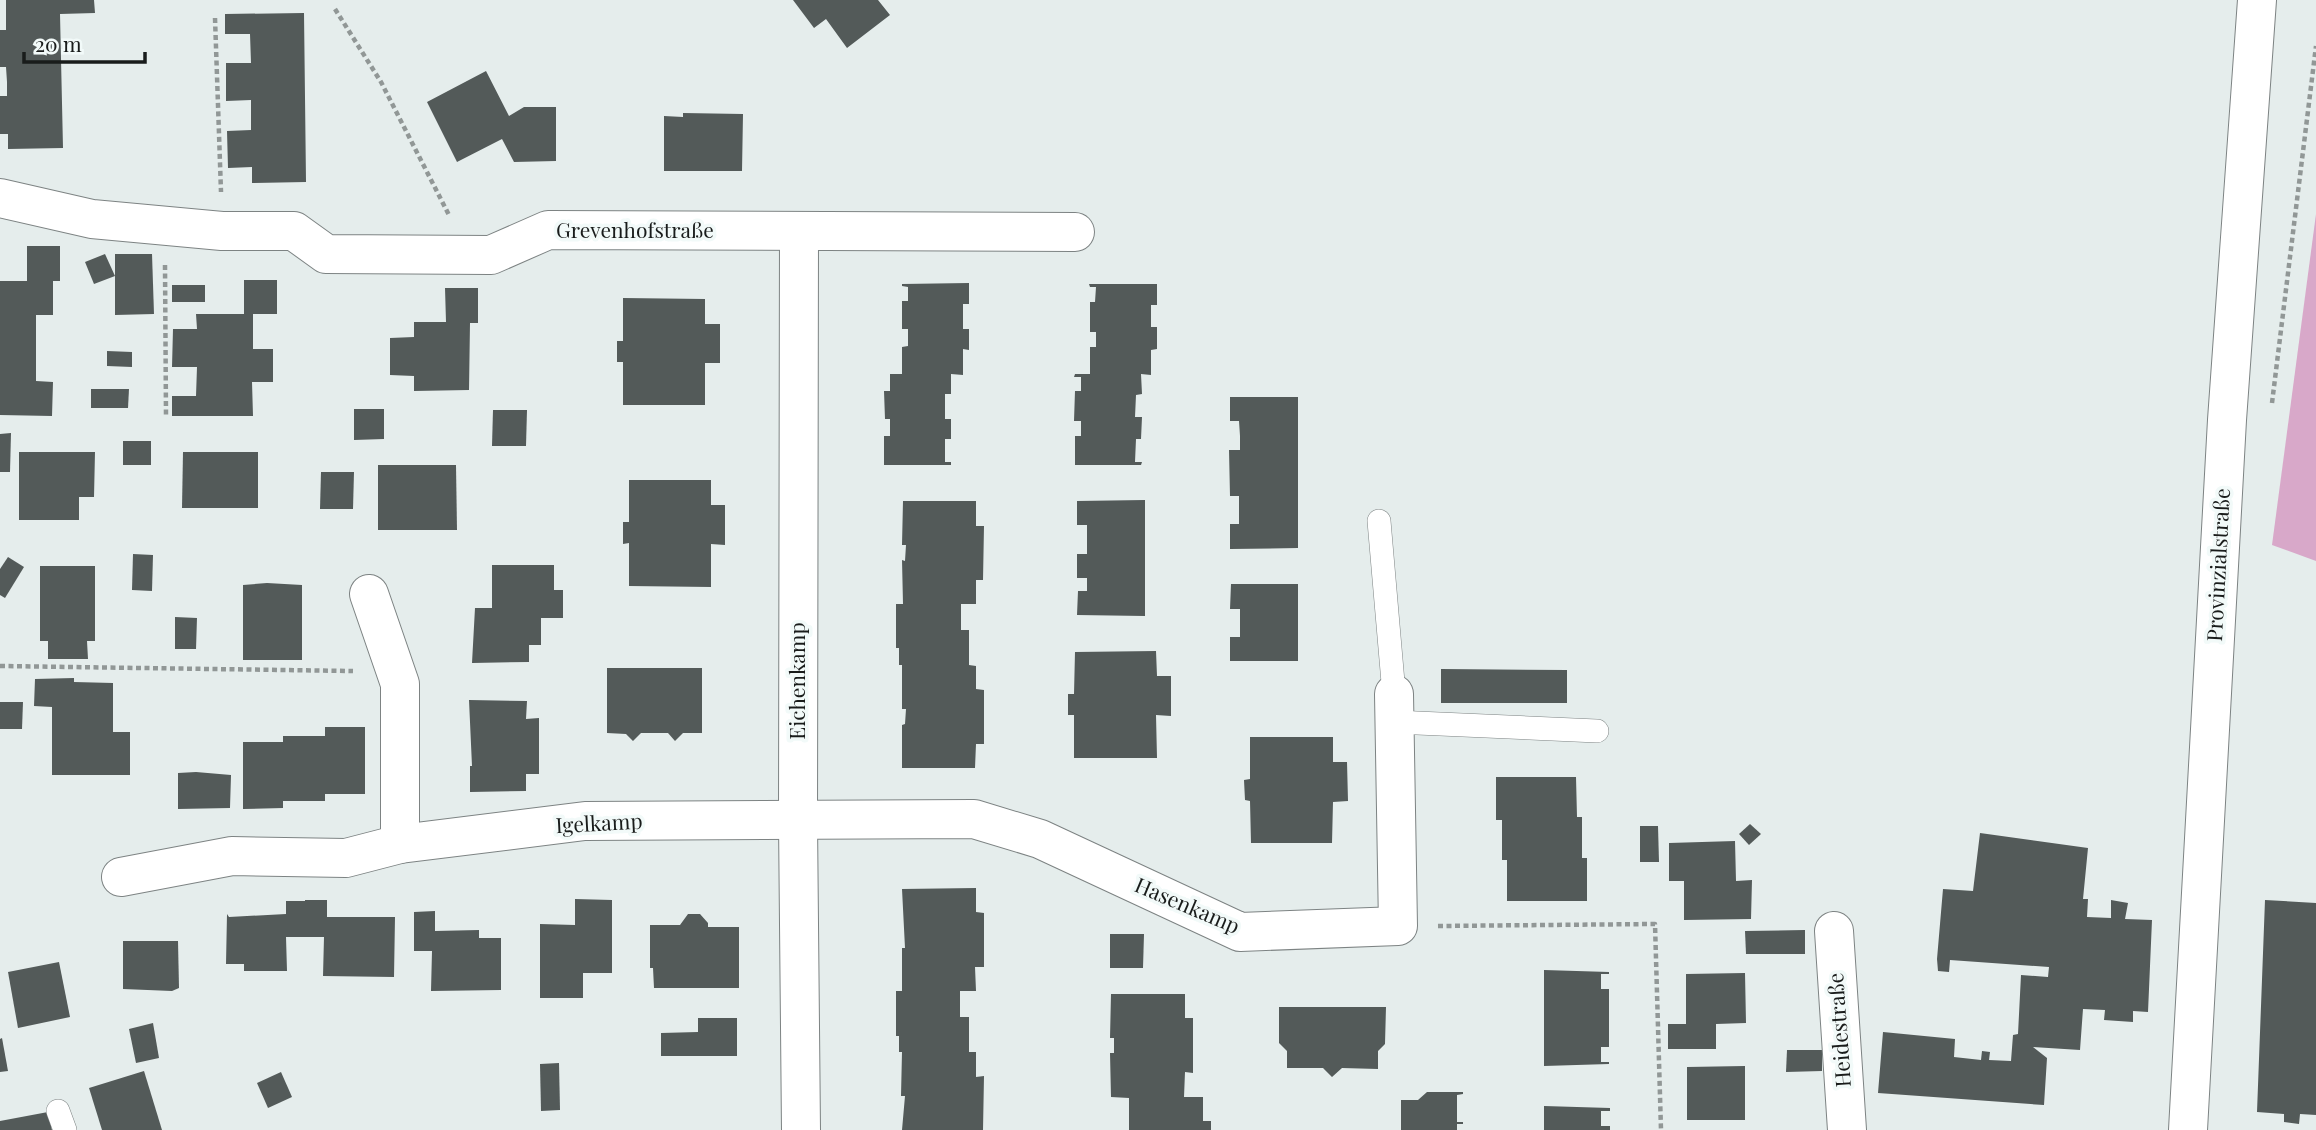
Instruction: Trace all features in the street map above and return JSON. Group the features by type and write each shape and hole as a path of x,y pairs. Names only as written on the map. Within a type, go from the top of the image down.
{"street":[{"name":"Provinzialstraße","path":"2188,1130 2226,433 2257,0"},
{"name":"Grevenhofstraße","path":"0,198 92,219 222,231 294,231 326,254 491,255 548,230 1075,232"},
{"name":"Eichenkamp","path":"799,231 798,821 801,1130"},
{"path":"369,594 400,684 400,844"},
{"path":"1394,708 1398,926"},
{"name":"Hasenkamp","path":"798,821 974,819 1040,839 1240,932 1398,926"},
{"name":"Igelkamp","path":"121,877 232,856 346,858 400,844 585,821 798,821"},
{"name":"Heidestraße","path":"1834,931 1847,1130"}],"lane":[{"path":"1379,521 1394,708 1597,731"}],"path":[{"path":"335,9 381,82 469,255"},
{"path":"215,18 222,231"},
{"path":"164,226 166,416"},
{"path":"0,666 396,672"},
{"path":"1398,926 1655,924 1661,1130"}],"shaded area":[{"path":"2316,214 2316,561 2272,545"}],"building":[{"path":"6,0 94,0 95,13 60,14 63,148 8,149 8,134 0,134 0,96 7,96 6,67 0,67 0,30 6,30"},
{"path":"793,0 878,0 890,15 847,48 826,19 814,28"},
{"path":"304,13 306,182 252,183 252,167 228,168 227,131 251,130 251,100 226,101 226,63 251,63 250,34 225,34 225,14"},
{"path":"486,71 509,116 524,107 556,107 556,161 514,162 502,139 457,162 427,102"},
{"path":"683,113 743,114 742,171 664,171 664,116 683,117"},
{"path":"27,246 60,246 60,281 53,281 53,315 36,315 36,381 53,382 52,416 0,415 0,281 27,281"},
{"path":"105,254 115,276 94,284 85,262"},
{"path":"115,254 152,254 154,314 115,315"},
{"path":"244,280 277,280 277,314 253,314 253,349 273,349 273,382 252,382 253,416 172,416 172,396 196,396 197,367 172,367 173,329 197,329 196,314 244,314"},
{"path":"969,283 969,304 963,304 963,329 969,329 969,350 963,349 963,375 951,374 951,394 945,394 945,419 951,419 951,439 945,439 945,462 951,462 951,465 884,465 884,436 890,436 890,419 885,419 884,391 890,391 890,374 902,374 902,347 908,346 908,329 902,329 902,301 908,301 908,287 902,284"},
{"path":"1089,284 1157,284 1157,305 1151,305 1151,327 1157,327 1157,349 1151,350 1151,375 1141,374 1142,394 1136,395 1135,417 1142,417 1141,439 1136,439 1135,462 1142,462 1141,465 1075,465 1075,436 1081,436 1081,421 1074,421 1075,391 1081,391 1081,377 1074,377 1075,374 1090,374 1090,347 1096,347 1096,332 1090,332 1090,302 1095,302 1096,287 1090,287"},
{"path":"172,285 205,285 205,302 172,302"},
{"path":"445,288 478,288 478,323 470,323 469,390 414,391 414,376 390,375 390,338 414,337 414,322 446,322"},
{"path":"623,298 705,299 705,324 720,324 720,363 705,363 705,405 623,405 623,362 617,362 617,341 623,341"},
{"path":"107,351 132,352 132,367 107,366"},
{"path":"91,389 129,389 128,408 91,408"},
{"path":"1230,397 1298,397 1298,548 1230,549 1230,524 1239,524 1239,496 1230,496 1229,450 1240,450 1240,436 1239,421 1230,421"},
{"path":"354,409 384,409 384,439 354,440"},
{"path":"493,410 527,410 526,446 492,446"},
{"path":"11,433 10,472 0,472 0,434"},
{"path":"123,441 151,441 151,465 123,465"},
{"path":"19,452 95,452 94,497 79,497 79,520 19,520"},
{"path":"183,452 258,452 258,508 182,508"},
{"path":"378,465 456,465 457,530 378,530"},
{"path":"321,472 354,472 353,509 320,509"},
{"path":"629,480 711,480 711,505 725,505 725,545 711,544 711,587 629,586 629,543 623,544 623,522 629,522"},
{"path":"1145,500 1145,616 1077,615 1078,591 1087,591 1087,578 1077,578 1077,554 1087,554 1087,525 1077,525 1077,501"},
{"path":"903,501 976,501 976,526 984,526 983,580 976,580 976,604 961,604 961,630 969,630 969,665 976,666 976,689 984,690 984,744 976,744 975,768 902,768 902,725 905,724 906,709 902,709 902,665 899,665 899,648 896,648 896,604 903,604 902,560 905,561 906,545 902,545"},
{"path":"133,554 153,555 152,591 132,590"},
{"path":"8,557 24,567 5,598 0,595 0,569"},
{"path":"492,565 554,565 554,590 563,590 563,618 541,618 541,645 529,645 529,662 472,663 475,608 492,608"},
{"path":"40,566 95,566 95,641 87,641 88,659 48,659 48,641 40,641"},
{"path":"1231,584 1298,584 1298,661 1230,661 1230,637 1240,637 1240,609 1230,609"},
{"path":"243,585 302,585 302,660 243,660"},
{"path":"175,617 197,618 196,649 175,649"},
{"path":"1156,651 1157,676 1171,676 1171,716 1156,715 1157,758 1074,758 1074,715 1068,715 1068,694 1074,694 1075,652"},
{"path":"607,668 702,668 702,733 683,733 675,741 668,733 641,733 633,741 626,734 607,733"},
{"path":"1441,669 1567,670 1567,703 1441,703"},
{"path":"74,678 74,682 113,683 113,732 130,732 130,775 52,775 52,707 34,706 35,679"},
{"path":"469,700 527,701 526,719 539,718 539,774 526,774 526,791 470,792 472,766"},
{"path":"0,702 23,702 22,729 0,729"},
{"path":"325,727 365,727 365,794 325,794 325,801 283,801 283,808 243,809 243,742 283,742 283,736 325,736"},
{"path":"1250,737 1333,737 1333,762 1347,762 1348,801 1333,802 1332,843 1251,843 1250,801 1245,800 1244,780 1250,779"},
{"path":"178,773 231,775 230,808 178,809"},
{"path":"1496,777 1576,777 1577,817 1582,817 1582,858 1587,858 1587,901 1507,901 1507,860 1502,860 1502,820 1496,820"},
{"path":"1750,824 1761,834 1749,845 1739,834"},
{"path":"1640,826 1658,826 1659,862 1640,862"},
{"path":"1980,833 2088,848 2083,899 2088,899 2087,917 2111,918 2111,900 2128,903 2125,919 2152,920 2148,1012 2133,1011 2133,1022 2104,1020 2105,1010 2083,1009 2080,1050 2033,1047 2047,1058 2044,1105 1878,1093 1883,1032 1955,1039 1954,1057 1981,1060 1982,1051 1990,1052 1989,1060 2011,1061 2013,1035 2018,1034 2021,975 2048,977 2049,967 1950,960 1949,972 1938,971 1943,889 1973,891"},
{"path":"1735,841 1736,881 1752,880 1751,919 1684,920 1684,881 1669,881 1669,843"},
{"path":"976,888 976,912 984,913 984,967 975,967 976,991 960,991 960,1017 969,1017 969,1052 976,1052 976,1077 984,1076 983,1130 902,1130 905,1096 901,1096 902,1052 899,1052 899,1036 896,1036 896,991 902,991 902,948 905,948 902,889"},
{"path":"575,899 612,900 612,973 583,973 583,998 540,998 540,924 575,925"},
{"path":"327,900 327,917 395,917 394,977 323,976 324,937 286,937 287,971 244,971 244,964 226,964 227,914 229,917 286,914 286,901"},
{"path":"2265,900 2316,903 2316,1115 2300,1114 2299,1124 2284,1122 2284,1114 2257,1112"},
{"path":"435,911 435,931 479,930 479,938 501,938 501,990 431,991 432,951 414,951 414,912"},
{"path":"688,914 700,914 708,927 739,927 739,988 654,988 653,968 650,968 650,925 680,925"},
{"path":"1805,930 1805,954 1746,954 1745,931"},
{"path":"1110,934 1144,934 1143,968 1110,968"},
{"path":"123,941 178,941 179,988 172,991 123,989"},
{"path":"59,962 70,1017 18,1028 8,972"},
{"path":"1544,970 1609,972 1601,974 1601,989 1609,989 1609,1047 1601,1047 1601,1062 1609,1064 1544,1066"},
{"path":"1745,973 1746,1023 1716,1024 1716,1049 1668,1049 1668,1024 1686,1024 1686,974"},
{"path":"1111,994 1185,994 1185,1018 1193,1018 1193,1073 1185,1072 1184,1097 1203,1097 1203,1121 1211,1121 1211,1130 1129,1130 1129,1098 1111,1097 1110,1053 1114,1053 1114,1038 1110,1038"},
{"path":"1279,1007 1386,1007 1385,1044 1378,1051 1378,1069 1342,1068 1332,1077 1323,1068 1287,1068 1287,1051 1279,1043"},
{"path":"698,1018 737,1018 737,1056 661,1056 661,1033 698,1032"},
{"path":"153,1023 159,1058 136,1063 129,1029"},
{"path":"2,1038 8,1071 0,1072 0,1039"},
{"path":"1787,1050 1822,1050 1822,1071 1786,1072"},
{"path":"559,1063 560,1110 541,1111 540,1064"},
{"path":"1745,1066 1745,1120 1687,1120 1687,1067"},
{"path":"144,1071 162,1130 102,1130 89,1088"},
{"path":"281,1072 292,1097 268,1108 257,1083"},
{"path":"1427,1092 1463,1092 1457,1095 1457,1122 1463,1124 1457,1124 1457,1130 1401,1130 1401,1100 1418,1100"},
{"path":"1544,1106 1610,1108 1610,1111 1601,1111 1601,1126 1610,1126 1610,1130 1544,1130"},
{"path":"48,1112 52,1130 0,1130 0,1121"}]}
